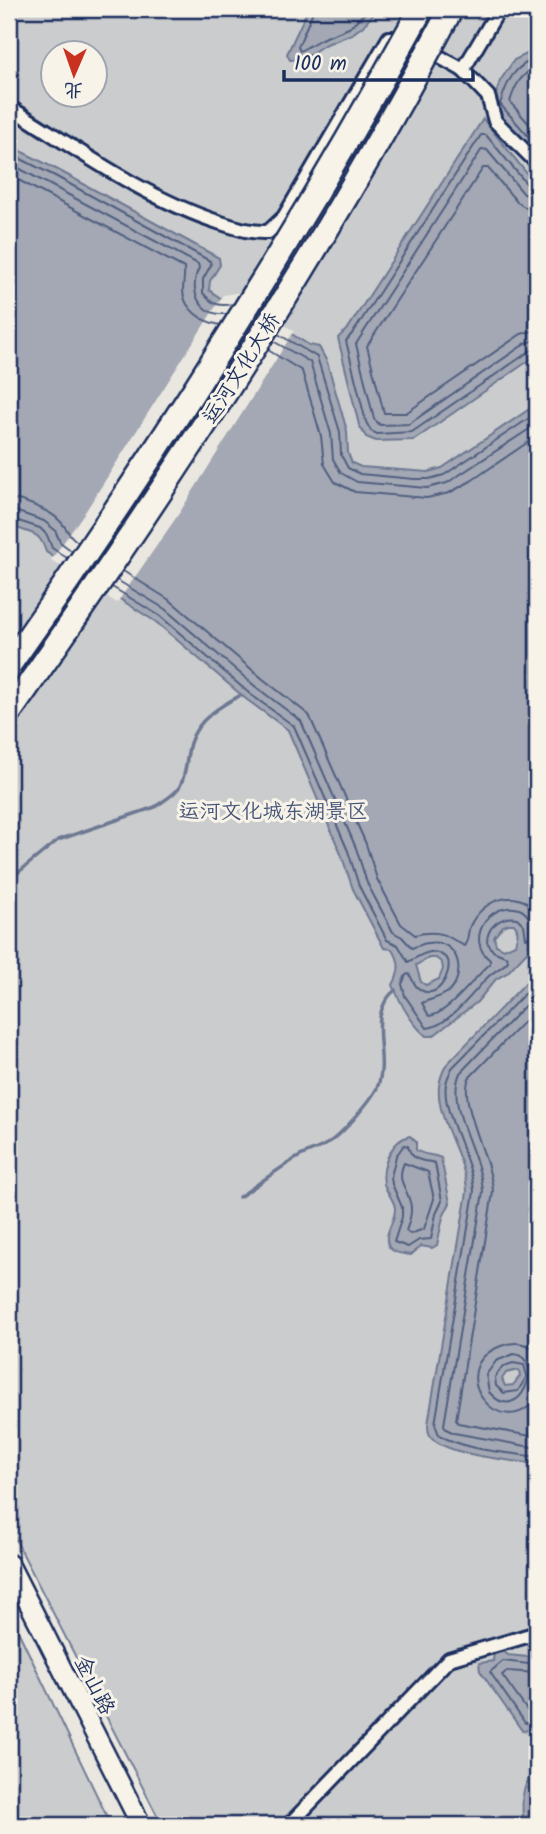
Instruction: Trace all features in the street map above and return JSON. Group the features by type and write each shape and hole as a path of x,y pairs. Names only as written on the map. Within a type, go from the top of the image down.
{"highway":[{"name":"运河文化大桥","path":"9,665 138,477 276,259 421,9"},
{"name":"运河文化大桥","path":"9,713 210,417 329,224 414,79 451,9"}],"street":[{"path":"463,70 499,9"},
{"path":"9,107 162,200 199,216 252,233 268,232 284,216 389,38 406,38 463,70 488,96 495,121 537,163"},
{"name":"金山路","path":"9,1564 141,1825"},
{"path":"289,1825 449,1659 537,1633"}],"green space":[{"name":"运河文化城东湖景区","path":"9,9 537,9 537,1825 162,1825 9,1527"},
{"path":"9,1612 111,1825 9,1825"}],"water":[{"path":"308,9 378,9 352,34 324,45 303,59 290,60 287,54"},
{"path":"537,49 537,156 492,107 500,81 514,60"},
{"path":"483,119 537,186 537,355 414,440 376,441 366,437 359,425 338,338 349,327"},
{"path":"9,145 219,258 220,265 210,281 209,290 222,299 249,307 309,345 319,347 327,362 347,431 348,453 352,463 361,467 428,472 442,468 537,404 537,941 507,973 496,979 477,1002 433,1036 426,1036 411,1019 396,992 393,985 398,971 397,958 392,949 384,948 353,889 341,854 288,730 246,699 156,622 46,552 36,535 9,523","holes":["514,924 517,936 515,944 504,949 496,945 494,937 503,926","429,958 436,958 442,963 443,969 439,979 426,985 421,982 416,965"]},
{"path":"537,971 537,1464 496,1459 448,1448 437,1442 428,1431 467,1192 462,1165 446,1126 439,1099 439,1083 446,1065","holes":["519,1370 520,1376 513,1385 505,1386 502,1379 506,1373"]},
{"path":"410,1136 416,1142 416,1150 441,1158 450,1203 443,1217 437,1245 432,1248 421,1246 411,1255 394,1251 388,1245 387,1236 395,1208 383,1177 393,1148 403,1138"},
{"path":"502,1650 508,1655 537,1658 537,1729 521,1729 480,1671 479,1663 493,1661 494,1651"},
{"path":"535,1770 537,1825 523,1825 524,1790"}],"pier":[{"path":"242,292 251,304 294,331 178,515 117,603 51,560 87,509 223,295"}],"waterway":[{"path":"9,880 58,840 155,807 172,795 182,781 190,743 198,727 218,709 241,695"},
{"path":"239,1197 290,1162 331,1141 369,1100 381,1076 381,1012 386,1000 395,990"}]}
